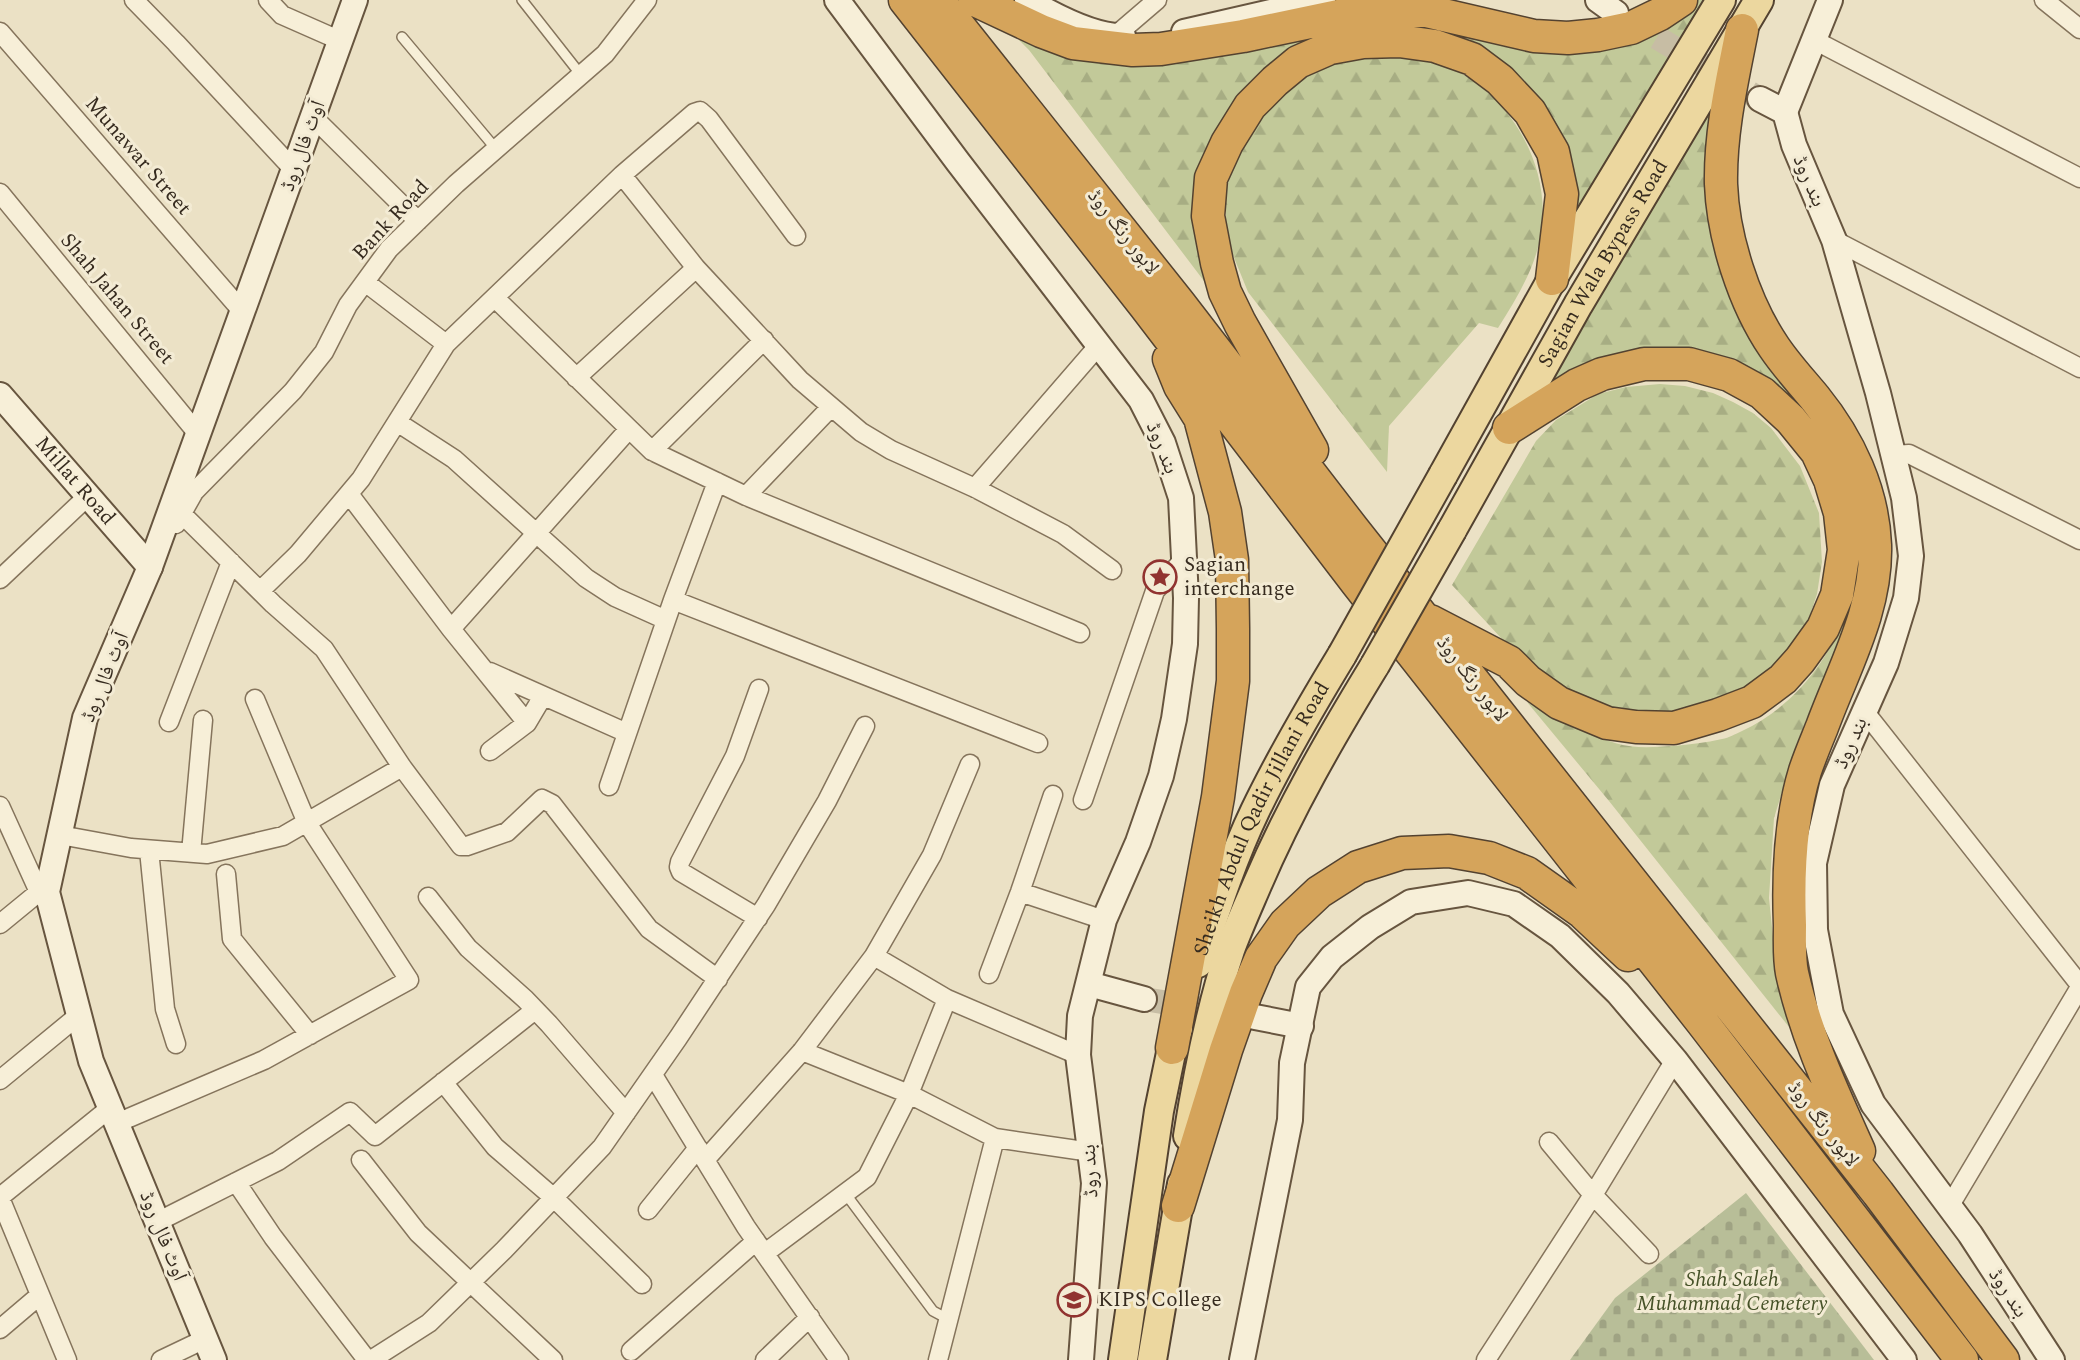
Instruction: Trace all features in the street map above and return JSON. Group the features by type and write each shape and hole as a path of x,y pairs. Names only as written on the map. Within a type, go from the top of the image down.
{"highway":[{"name":"لاہور رنگ روڈ","path":"905,0 1702,1022 1962,1360"},
{"name":"لاہور رنگ روڈ","path":"938,0 1878,1193 2003,1360"},
{"path":"975,0 1073,43 1133,50 1161,49 1243,36 1367,10 1426,11 1534,36 1568,38 1631,28 1681,0"},
{"path":"1742,30 1725,117 1721,185 1735,261 1747,296 1773,346 1817,400 1854,459 1869,501 1875,545 1873,582 1864,625 1805,773 1793,831 1789,918 1791,970 1810,1037 1878,1193"},
{"path":"1353,529 1240,323 1225,292 1217,263 1208,216 1211,178 1227,142 1251,106 1275,80 1298,62 1330,48 1363,42 1399,41 1435,47 1472,59 1500,80 1530,112 1553,152 1562,194 1552,279"},
{"path":"1145,306 1180,386 1200,418 1225,512 1232,560 1233,681 1228,724 1218,796 1172,1048"},
{"path":"1423,617 1509,662 1528,681 1559,703 1607,723 1636,727 1674,728 1752,702 1783,679 1823,628 1837,595 1844,550 1840,513 1817,452 1791,420 1762,393 1729,375 1689,364 1644,364 1602,374 1577,385 1509,428"},
{"path":"1178,1206 1226,1050 1261,958 1284,924 1320,892 1358,867 1402,853 1449,851 1489,858 1527,873 1582,912 1702,1022"}],"main road":[{"name":"آوٹ فال روڈ","path":"209,1349 91,1061 43,892 60,835 86,718 150,567 355,0"},
{"name":"بند روڈ","path":"837,0 1141,400 1163,443 1181,498 1186,598 1185,644 1172,730 1161,776 1138,842 1104,920 1080,1016 1078,1055 1094,1183 1081,1360"},
{"path":"1027,0 1077,25 1115,36 1167,36 1323,0"},
{"name":"Sagian Wala Bypass Road","path":"1342,655 1552,279 1721,0"},
{"name":"Sagian Wala Bypass Road","path":"1452,530 1578,305 1759,0"},
{"path":"1760,99 1785,112 1830,0"},
{"name":"بند روڈ","path":"1785,112 1794,145 1834,240 1878,393 1904,498 1911,556 1906,598 1886,663 1832,785 1814,863 1815,930 1831,1014 1873,1104 1970,1234 2052,1360"},
{"name":"Millat Road","path":"0,395 150,567"},
{"name":"Sheikh Abdul Qadir Jillani Road","path":"1152,1360 1199,1074 1215,998 1231,947 1273,848 1306,782 1452,530"},
{"name":"Sheikh Abdul Qadir Jillani Road","path":"1123,1360 1159,1111 1172,1048 1218,904 1254,813 1291,740 1342,655"},
{"path":"1242,1360 1290,1120 1292,1063 1308,987 1332,957 1350,942 1411,902 1468,893 1514,904 1560,936 1618,993 1675,1060 1904,1360"},
{"path":"1089,984 1144,999"},
{"path":"1255,1017 1301,1026"}],"street":[{"path":"134,0 294,170"},
{"path":"268,0 282,15 341,41"},
{"name":"Bank Road","path":"150,567 194,492 293,391 324,352 348,306 389,249 496,149 604,54 648,0"},
{"path":"1115,36 1157,0"},
{"path":"2044,0 2080,29"},
{"name":"Munawar Street","path":"0,32 243,311"},
{"path":"1814,40 2080,178"},
{"path":"261,590 298,554 349,494 446,344 622,175 681,123 700,111 709,119 796,236"},
{"path":"313,117 418,221"},
{"path":"622,175 696,268 800,380 861,432 891,450 975,488 1063,534 1112,570"},
{"name":"Shah Jahan Street","path":"0,193 198,434"},
{"path":"1834,240 2080,368"},
{"path":"576,378 696,268"},
{"path":"365,282 446,344"},
{"path":"495,298 652,451 746,496 1080,633"},
{"path":"652,451 764,340"},
{"path":"975,488 1098,345"},
{"path":"746,496 831,407"},
{"path":"397,422 454,458 586,578 615,597 666,620"},
{"path":"451,629 629,429"},
{"path":"1894,455 1909,454 2080,540"},
{"path":"609,786 717,482"},
{"path":"349,494 451,629 527,723"},
{"path":"0,579 88,496"},
{"path":"182,514 273,604 324,649 402,767 461,846 507,832 542,799 552,804 649,929 718,979"},
{"path":"1083,800 1155,591 1184,559"},
{"path":"169,722 231,562"},
{"path":"673,600 1038,743"},
{"path":"485,670 627,733"},
{"path":"758,918 681,872 679,867 735,755 759,689"},
{"path":"490,751 527,723 543,696"},
{"path":"67,1360 0,1197 113,1115 264,1060 408,980 307,822 255,699"},
{"path":"1865,712 2080,986 1949,1207"},
{"path":"191,853 203,720"},
{"path":"236,1182 273,1237 375,1359 429,1324 602,1147 758,918 827,801 865,726"},
{"path":"648,1210 802,1051 874,956 932,855 970,764"},
{"path":"60,835 149,850 207,854 283,836 402,767"},
{"path":"989,974 1053,795"},
{"path":"0,806 43,892 0,924"},
{"path":"149,850 165,1009 176,1044"},
{"path":"226,874 232,939 310,1035"},
{"path":"1020,892 1104,920"},
{"path":"428,897 468,948 535,1010 626,1113"},
{"path":"874,956 947,999 1078,1055"},
{"path":"631,1351 760,1247 867,1177 909,1094 947,999"},
{"path":"157,1222 278,1161 351,1112 375,1136 535,1010"},
{"path":"0,1080 79,1015"},
{"path":"802,1051 909,1094 995,1138 1091,1152"},
{"path":"1486,1360 1593,1195 1675,1060"},
{"path":"653,1075 760,1247 839,1360"},
{"path":"443,1082 495,1147 554,1198 642,1284"},
{"path":"938,1360 995,1138"},
{"path":"1549,1142 1593,1195 1649,1254"},
{"path":"361,1160 418,1233 553,1360"},
{"path":"0,1329 40,1295"},
{"path":"765,1360 810,1317"},
{"path":"161,1360 209,1349"}],"lane":[{"path":"522,0 581,75"},
{"path":"402,37 496,149"},
{"path":"845,1193 933,1311 948,1319"}],"green space":[{"path":"1681,0 1720,0 1552,279 1559,226 1530,112 1418,32 1462,19 1534,36"},
{"path":"1352,29 1227,142 1207,285 1019,40 1041,31 1073,43"},
{"path":"1378,56 1439,63 1469,78 1488,93 1520,131 1531,153 1539,177 1542,201 1540,240 1526,279 1513,304 1498,328 1479,323 1389,426 1387,472 1248,292 1226,238 1226,193 1231,168 1259,115 1292,83 1314,70 1333,62"},
{"path":"1717,100 1708,168 1772,371 1792,396 1756,377 1598,362 1551,382 1630,239"},
{"path":"1660,384 1685,386 1713,393 1753,413 1771,428 1800,466 1819,513 1822,562 1817,594 1806,627 1789,651 1751,689 1678,716 1596,708 1540,673 1501,638 1452,585 1536,441 1556,420 1598,394 1626,387"},
{"path":"1847,608 1853,608 1838,652 1797,743 1774,818 1769,898 1777,976 1797,1037 1527,702 1581,730 1622,745 1674,746 1725,738 1760,721 1793,696 1820,664 1840,628"},
{"name":"Shah Saleh Muhammad Cemetery","path":"1746,1193 1874,1360 1570,1360 1615,1298"}],"tunnel":[{"path":"1626,19 1760,99"},
{"path":"1144,999 1229,1013"}],"place":[{"name":"Sagian interchange","path":"1160,577"},
{"name":"KIPS College","path":"1074,1300"}]}
